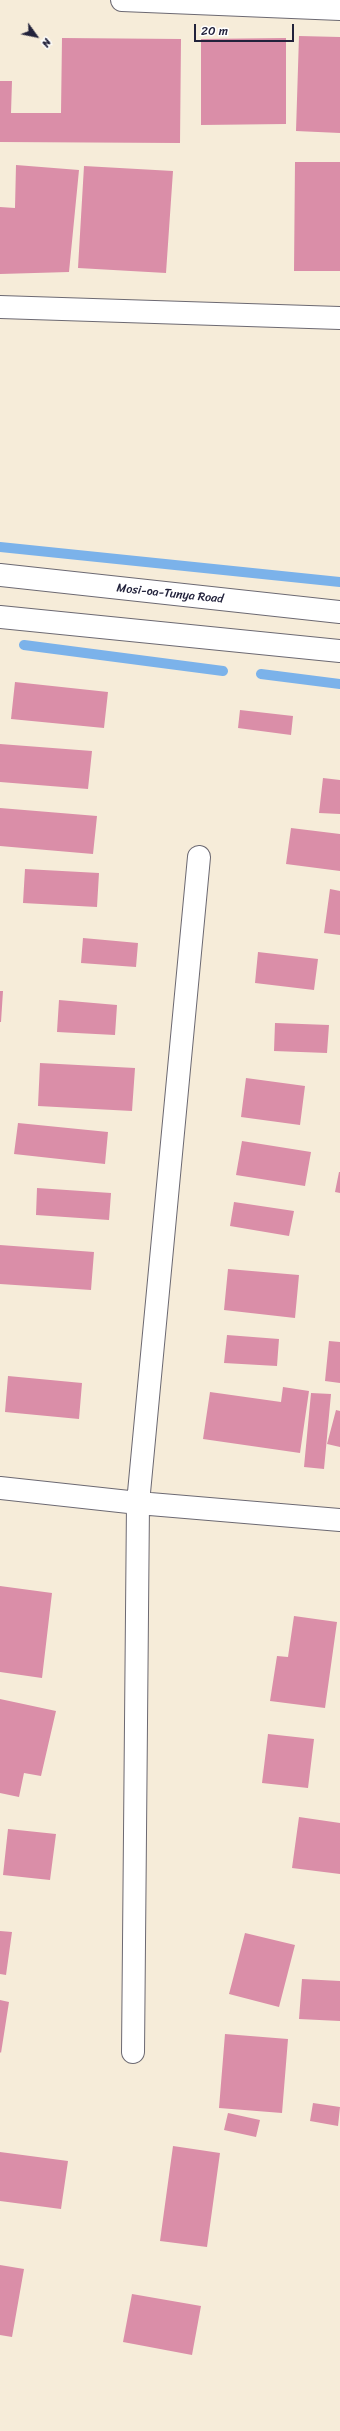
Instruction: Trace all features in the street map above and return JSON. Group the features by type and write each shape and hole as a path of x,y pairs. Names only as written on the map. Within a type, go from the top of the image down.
{"street":[{"path":"122,0 340,9"},
{"path":"0,307 340,318"},
{"name":"Mosi-oa-Tunya Road","path":"0,575 340,612"},
{"path":"0,618 340,651"},
{"path":"133,2052 138,1503 199,857"},
{"path":"0,1488 138,1503 340,1520"}],"building":[{"path":"299,36 340,37 340,133 296,131"},
{"path":"62,38 181,39 180,143 0,142 0,81 12,81 11,113 61,113"},
{"path":"286,38 286,124 201,125 201,39"},
{"path":"295,162 340,162 340,271 294,271"},
{"path":"16,165 79,170 69,272 0,274 0,207 15,208"},
{"path":"84,166 173,171 166,273 78,268"},
{"path":"15,682 108,692 104,728 11,719"},
{"path":"240,710 293,716 291,735 238,728"},
{"path":"0,744 92,751 88,789 0,782"},
{"path":"323,778 340,780 340,814 319,813"},
{"path":"0,808 97,816 93,854 0,846"},
{"path":"291,828 340,834 340,871 286,864"},
{"path":"25,869 99,873 97,907 23,903"},
{"path":"330,889 340,891 340,935 324,933"},
{"path":"83,938 138,943 136,967 81,963"},
{"path":"258,952 318,959 314,990 255,983"},
{"path":"0,991 3,991 1,1022 0,1022"},
{"path":"59,1000 117,1005 115,1035 57,1032"},
{"path":"275,1023 329,1025 327,1053 274,1051"},
{"path":"40,1063 135,1068 132,1111 38,1106"},
{"path":"246,1078 305,1086 300,1125 241,1117"},
{"path":"18,1123 108,1132 105,1164 14,1154"},
{"path":"242,1141 311,1152 305,1186 236,1175"},
{"path":"340,1172 340,1193 335,1192"},
{"path":"37,1188 111,1193 109,1220 36,1215"},
{"path":"234,1202 294,1211 289,1236 230,1226"},
{"path":"0,1245 94,1252 91,1290 0,1284"},
{"path":"228,1269 299,1275 295,1318 224,1310"},
{"path":"227,1335 279,1339 277,1366 224,1363"},
{"path":"329,1341 340,1342 340,1383 325,1381"},
{"path":"8,1376 82,1383 79,1419 5,1412"},
{"path":"283,1387 309,1391 300,1453 203,1439 210,1392 281,1402"},
{"path":"311,1393 331,1394 324,1469 304,1467"},
{"path":"336,1410 340,1411 340,1447 327,1444"},
{"path":"0,1586 52,1593 42,1678 0,1672"},
{"path":"294,1616 337,1622 325,1708 270,1701 277,1656 288,1657"},
{"path":"0,1699 56,1711 41,1776 24,1773 19,1797 0,1793"},
{"path":"268,1734 314,1739 308,1788 262,1783"},
{"path":"299,1817 340,1823 340,1874 292,1868"},
{"path":"8,1829 56,1834 50,1880 3,1875"},
{"path":"0,1931 12,1932 6,1975 0,1974"},
{"path":"245,1933 295,1945 279,2007 229,1994"},
{"path":"302,1979 340,1981 340,2021 299,2019"},
{"path":"0,2000 9,2002 1,2053 0,2052"},
{"path":"225,2034 288,2039 282,2113 219,2108"},
{"path":"313,2103 340,2107 338,2126 310,2121"},
{"path":"228,2113 260,2120 256,2137 224,2130"},
{"path":"173,2146 220,2153 207,2247 160,2241"},
{"path":"0,2152 68,2161 61,2209 0,2201"},
{"path":"0,2265 24,2269 12,2337 0,2335"},
{"path":"132,2294 201,2306 192,2355 123,2342"}],"waterway":[{"path":"0,547 340,582"},
{"path":"24,645 223,671"},
{"path":"261,674 340,684"}]}
